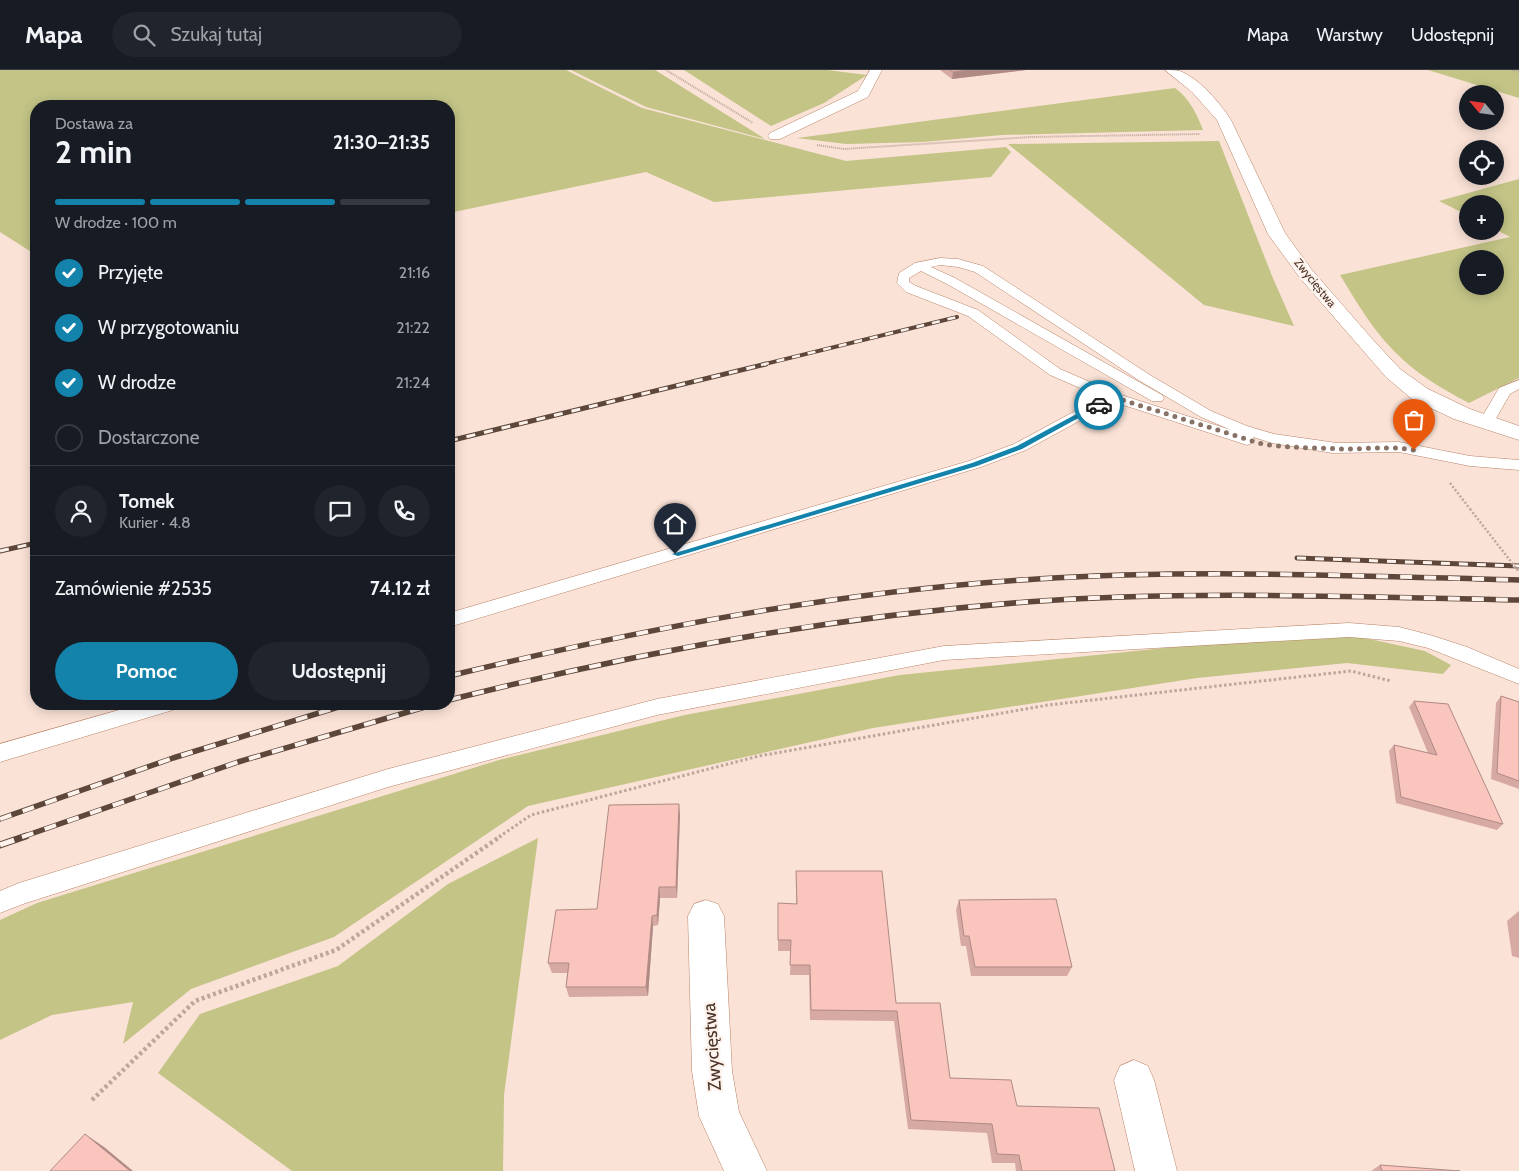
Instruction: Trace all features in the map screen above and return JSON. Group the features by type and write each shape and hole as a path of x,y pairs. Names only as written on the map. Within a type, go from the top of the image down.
{"street":[{"path":"775,136 863,94 876,70"},
{"name":"Zwycięstwa","path":"1171,70 1208,98 1224,120 1277,234 1306,274 1367,345 1394,373 1420,394 1486,424 1519,433"},
{"name":"Zwycięstwa","path":"706,916 712,1071 719,1116 746,1171"},
{"path":"1134,1080 1156,1171"}],"lane":[{"path":"1344,449 1272,438 1242,429 1206,414 1137,373 980,269 960,262 941,260 919,266 903,276 903,283 911,289 973,313 1055,372 1113,397 1247,440 1284,447 1344,449 1399,447 1470,461 1519,465"},
{"path":"919,266 951,281 1200,421 1247,440"},
{"path":"1486,424 1504,391 1519,384"},
{"path":"455,618 975,464 1020,447 1113,397"},
{"path":"0,902 20,894 388,778 609,719 657,707 944,653 1349,630 1398,634 1428,641 1457,650 1519,677"},
{"path":"0,753 146,710"}],"path":[{"path":"666,70 775,136 844,149 1031,137 1202,134 1231,136"},
{"path":"1512,70 1519,72"},
{"path":"1462,500 1519,572"},
{"path":"92,1100 195,1001 336,950 531,815 759,756 1048,706 1351,671 1391,682"}],"green space":[{"path":"0,70 566,70 642,108 846,161 1006,147 1011,152 991,177 714,202 646,172 455,212 455,100 30,100 30,251 0,232"},
{"path":"571,70 655,70 765,139 646,107"},
{"path":"684,70 827,70 867,75 824,103 771,126"},
{"path":"1428,70 1519,70 1519,98 1504,93 1504,85 1477,85"},
{"path":"1175,88 1192,107 1203,130 1002,135 923,142 846,144 797,138"},
{"path":"1219,141 1272,276 1294,326 1204,305 1008,144"},
{"path":"1519,179 1519,378 1469,403 1429,380 1394,351 1371,324 1340,275 1497,240 1504,240 1510,237 1504,234 1504,195 1461,195 1497,185 1504,185 1504,183"},
{"path":"1459,196 1459,211 1439,201"},
{"path":"1332,631 1425,651 1451,665 1443,674 1347,663 1197,678 873,728 528,806 334,937 191,989 123,1044 133,1002 52,1015 0,1040 0,920 37,903 499,760 685,715 900,675"},
{"path":"538,838 504,1095 503,1171 292,1171 158,1073 200,1014 338,966 448,884"}],"building":[{"path":"950,70 971,70 953,72"},
{"path":"1501,696 1519,702 1519,781 1497,773"},
{"path":"1414,701 1448,704 1503,824 1401,797 1394,745 1437,755"},
{"path":"679,804 676,887 659,887 657,915 652,916 646,987 566,987 569,963 548,963 556,910 597,909 609,805"},
{"path":"796,871 882,871 896,1003 940,1003 950,1078 1011,1080 1017,1106 1099,1108 1115,1171 1022,1171 1019,1155 997,1154 992,1124 911,1120 897,1011 811,1010 810,965 790,965 791,940 778,940 778,903 797,904"},
{"path":"1056,899 1072,967 975,967 969,936 964,936 959,900"},
{"path":"85,1134 130,1171 50,1171"},
{"path":"1380,1165 1460,1171 1382,1171"}],"railway":[{"path":"761,365 957,317"},
{"path":"455,440 766,364"},
{"path":"0,551 30,544"},
{"path":"1297,558 1519,566"},
{"path":"455,675 594,643 741,614 888,593 963,585 1037,579 1157,574 1338,575 1519,580"},
{"path":"455,699 592,667 735,639 880,617 1026,602 1088,598 1211,595 1519,600"},
{"path":"0,819 173,758 329,710"},
{"path":"22,837 238,762 415,710"},
{"path":"0,845 26,836"}],"way so far":[{"path":"1099,405 1113,397 1262,444 1284,447 1344,449 1399,447 1414,450"}],"route":[{"path":"675,554 975,464 1020,447 1099,405"}]}
